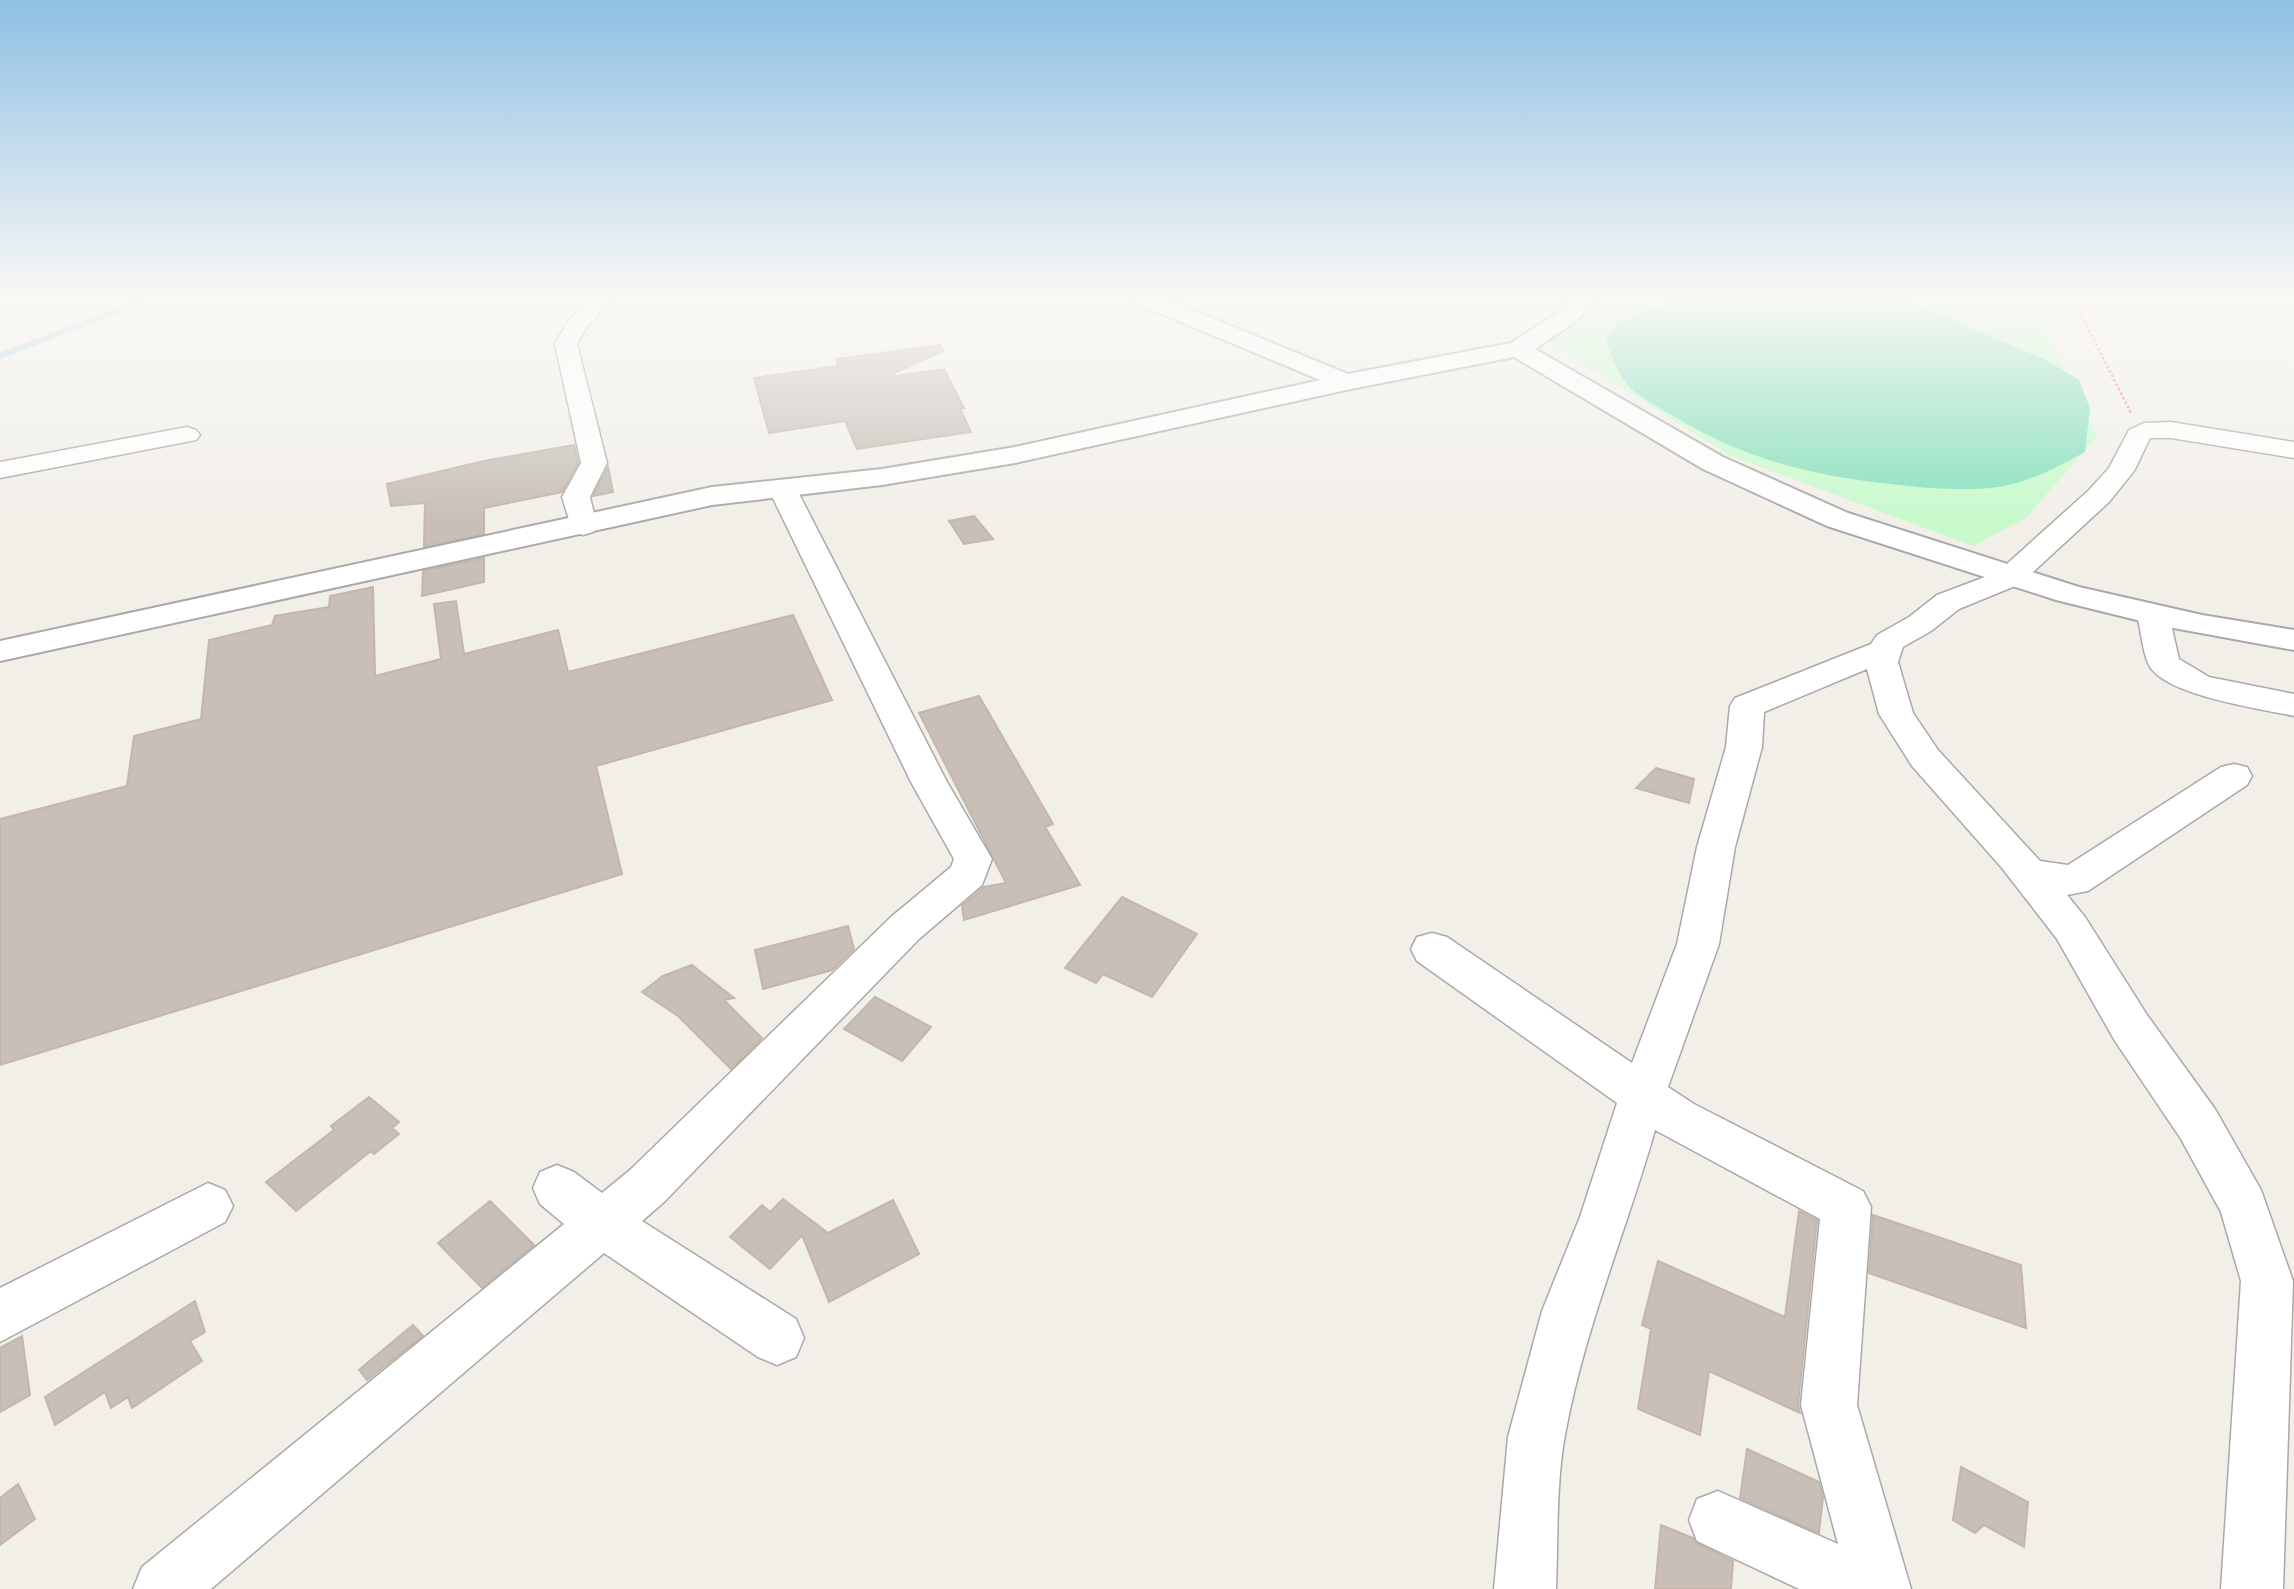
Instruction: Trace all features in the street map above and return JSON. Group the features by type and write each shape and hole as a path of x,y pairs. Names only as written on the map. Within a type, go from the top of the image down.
{"street":[{"path":"573,373 594,463 576,497 583,526"},
{"path":"1325,373 1346,382"},
{"path":"0,652 712,496 882,477 1015,455 1392,373"},
{"path":"1558,373 1643,425 1783,497 1890,538 2009,578 2153,615 2294,640"},
{"path":"2252,1589 2267,1281 2244,1206 2197,1124 2131,1028 2071,928 2028,874 1926,758 1896,714 1882,662 1888,642 1920,624 1948,602 2009,578 2099,496 2121,471 2138,435 2144,431 2171,430 2294,450"},
{"path":"0,470 187,435"},
{"path":"164,1589 647,1186 905,928 968,875 973,859 929,782 782,488"},
{"path":"2153,615 2164,664 2199,685 2294,705"},
{"path":"1525,1589 1536,1437 1568,1311 1605,1217 1642,1096 1698,944 1716,847 1744,747 1747,706 1886,650"},
{"path":"2028,874 2074,881 2234,776"},
{"path":"1432,948 1677,1119 1846,1207 1829,1405 1880,1589"},
{"path":"557,1188 603,1223 777,1338"},
{"path":"0,1316 208,1206"},
{"path":"1718,1520 1867,1589"}],"path":[{"path":"2111,373 2134,419 2144,431"}],"green space":[{"path":"1598,373 2066,373 2097,436 2027,517 1973,546 1731,456"},
{"path":"2068,373 2079,380 2090,408 2085,452 2028,480 1991,488 1940,489 1860,480 1776,462 1723,442 1641,397 1620,374"}],"building":[{"path":"788,373 894,373 895,376 946,373 964,408 960,409 971,432 857,449 845,421 769,433 754,378"},
{"path":"574,445 578,463 562,492 484,508 484,534 424,547 425,503 391,506 387,484 484,461"},
{"path":"608,467 613,492 593,496"},
{"path":"974,516 993,539 964,544 949,521"},
{"path":"484,558 484,582 422,596 423,571"},
{"path":"373,587 375,676 441,659 434,604 456,601 464,654 558,630 568,672 793,615 832,700 596,766 622,874 0,1065 0,819 127,786 134,736 201,719 209,640 272,625 275,616 329,607 330,596"},
{"path":"979,696 1053,824 1045,827 1080,885 964,920 962,906 984,887 1006,883 919,713"},
{"path":"1656,768 1694,779 1689,803 1636,788"},
{"path":"1122,897 1197,934 1152,997 1103,974 1096,983 1065,968"},
{"path":"848,926 854,949 832,970 763,989 755,950"},
{"path":"692,965 734,998 724,1000 762,1038 731,1069 678,1016 642,992 663,976"},
{"path":"875,997 931,1027 902,1061 844,1029"},
{"path":"369,1097 399,1122 392,1128 399,1134 374,1154 371,1151 296,1211 266,1182 334,1130 331,1126"},
{"path":"783,1199 828,1233 893,1200 919,1254 829,1302 802,1235 770,1269 730,1237 762,1205 770,1212"},
{"path":"490,1201 534,1245 482,1288 438,1243"},
{"path":"1799,1211 1817,1220 1798,1405 1800,1413 1709,1371 1700,1435 1638,1409 1651,1329 1642,1325 1658,1261 1785,1317"},
{"path":"1873,1215 2021,1265 2026,1328 1869,1273"},
{"path":"195,1301 205,1332 190,1341 202,1361 132,1408 128,1397 111,1408 105,1392 55,1425 45,1397"},
{"path":"413,1325 423,1336 367,1380 359,1370"},
{"path":"22,1336 30,1395 0,1412 0,1348"},
{"path":"1747,1449 1819,1482 1823,1497 1819,1533 1740,1498"},
{"path":"1961,1467 2028,1502 2024,1547 1984,1525 1975,1533 1953,1520"},
{"path":"18,1484 35,1519 0,1545 0,1498"},
{"path":"1661,1525 1693,1538 1696,1543 1733,1561 1731,1589 1655,1589"}]}
